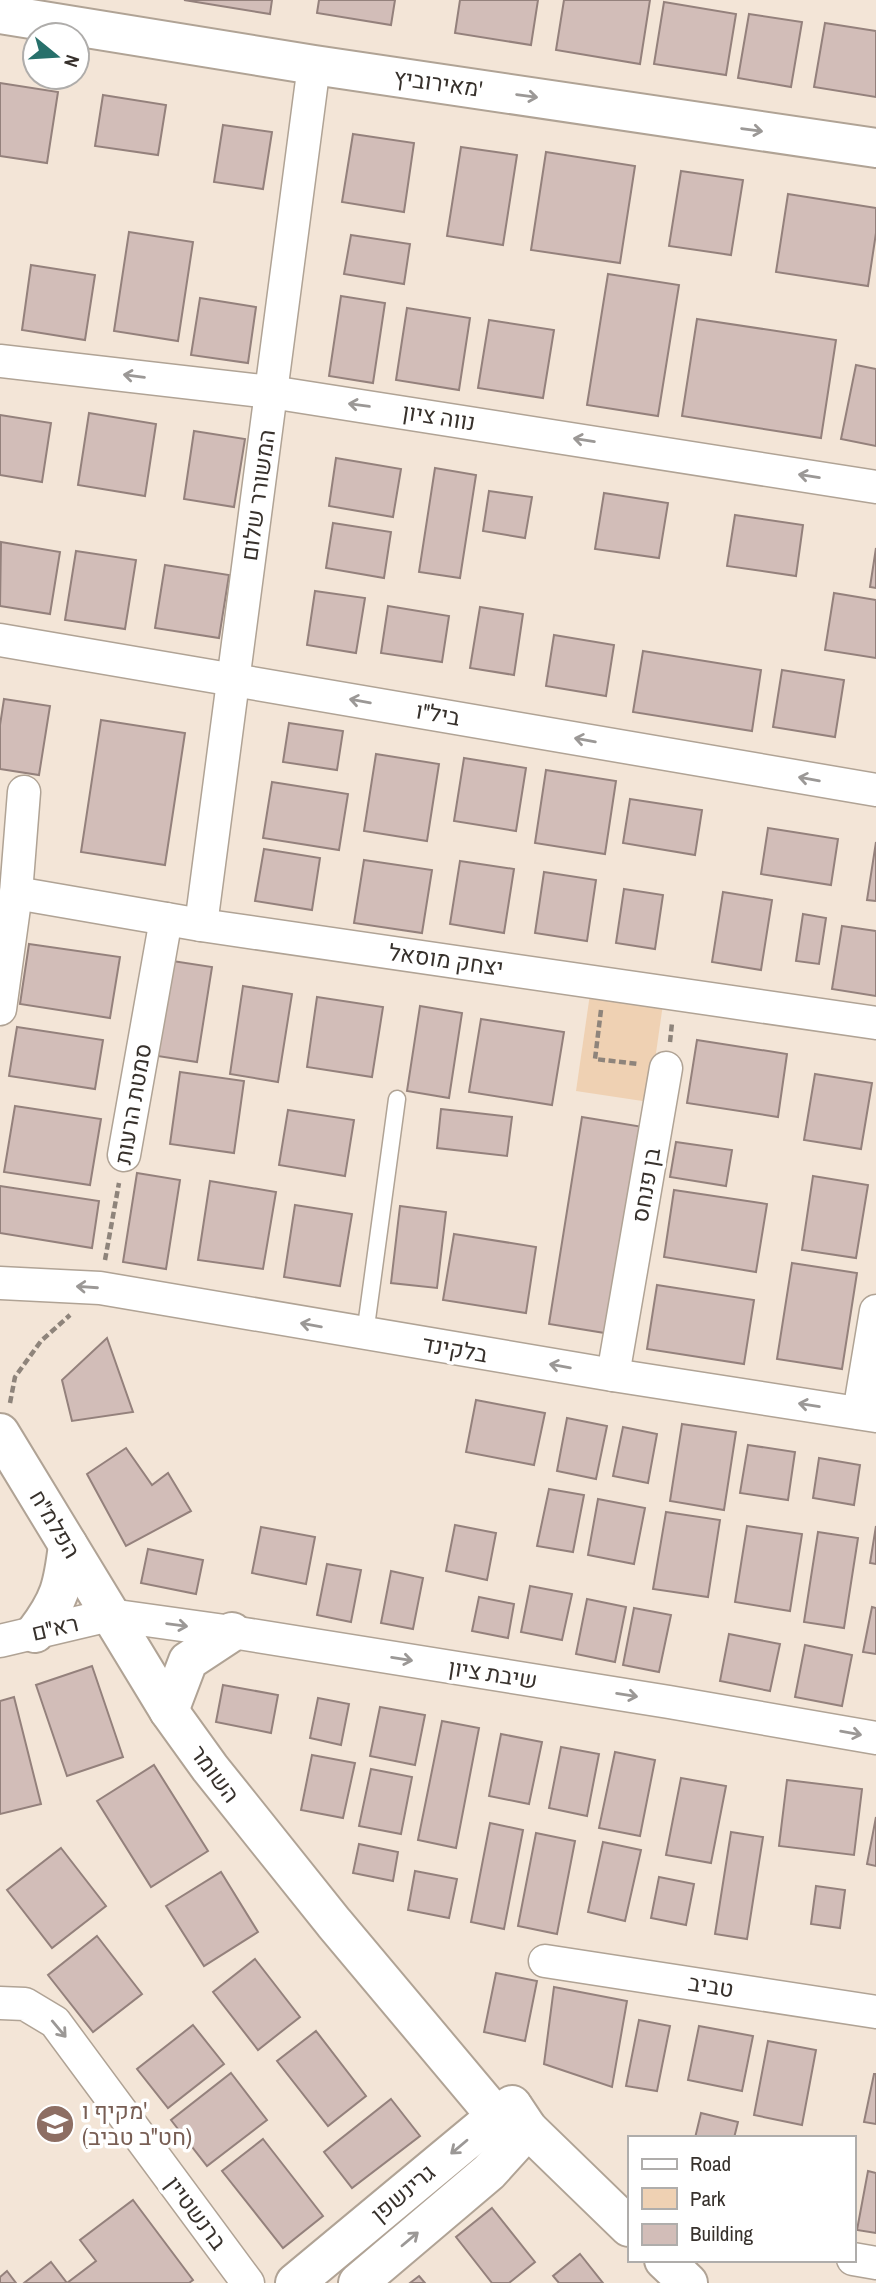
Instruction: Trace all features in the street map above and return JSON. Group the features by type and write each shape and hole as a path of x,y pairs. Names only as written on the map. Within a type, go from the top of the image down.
{"street":[{"name":"מאירוביץ'","path":"0,14 314,65 876,148"},
{"name":"המשורר שלום","path":"201,925 314,65"},
{"name":"נווה ציון","path":"0,360 271,392 876,487"},
{"name":"ביל\"ו","path":"0,640 876,790"},
{"path":"0,1009 16,893 24,792"},
{"name":"יצחק מוסאל","path":"16,893 201,925 876,1023"},
{"name":"סמטת הרעות","path":"124,1154 166,919"},
{"name":"בן פנחס","path":"613,1375 666,1068"},
{"name":"בלקינד","path":"0,1283 100,1288 613,1375 867,1414"},
{"path":"0,1301 35,1283"},
{"path":"867,1414 876,1311"},
{"name":"הפלמ\"ח","path":"2,1436 110,1615"},
{"path":"18,1637 54,1607 64,1576 68,1545"},
{"name":"שיבת ציון","path":"110,1615 669,1702 876,1738"},
{"name":"רא\"ם","path":"18,1637 110,1615"},
{"name":"השומר","path":"110,1615 169,1711 210,1768 334,1923 498,2081 512,2117 628,2226"},
{"path":"169,1711 188,1661 232,1632"},
{"name":"טביב","path":"545,1961 876,2012"},
{"name":"ברנשטיין","path":"0,2003 25,2004 55,2022 248,2283"},
{"name":"גרינשפן","path":"295,2283 512,2117"},
{"name":"גרינשפן","path":"358,2283 489,2172 512,2117"},
{"path":"855,2259 876,2263"},
{"path":"666,2262 688,2283"}],"lane":[{"path":"365,1334 397,1099"}],"path":[{"path":"604,982 595,1059 666,1068 676,995"},
{"name":"סמטת הרעות","path":"100,1288 124,1154"},
{"path":"2,1436 15,1377 41,1341 100,1288"}],"green space":[{"path":"590,994 663,1004 649,1102 576,1091"}],"building":[{"path":"184,0 272,0 270,14"},
{"path":"319,0 395,0 391,25 317,13"},
{"path":"460,0 538,0 531,45 455,33"},
{"path":"564,0 650,0 640,64 556,50"},
{"path":"664,2 736,14 726,75 654,64"},
{"path":"749,14 802,22 791,87 738,78"},
{"path":"825,23 876,31 876,97 814,87"},
{"path":"0,83 21,86 21,91 58,92 47,163 0,156"},
{"path":"103,95 166,105 158,155 95,146"},
{"path":"223,125 272,132 263,189 214,182"},
{"path":"353,134 414,143 404,212 342,202"},
{"path":"461,147 517,155 503,245 447,236"},
{"path":"546,152 635,166 620,263 531,250"},
{"path":"681,171 743,180 731,255 669,246"},
{"path":"788,194 876,208 876,233 868,286 776,272"},
{"path":"129,232 193,242 178,341 114,331"},
{"path":"351,235 410,244 404,284 344,274"},
{"path":"31,265 95,275 85,340 22,330"},
{"path":"608,274 679,285 658,416 587,405"},
{"path":"341,296 385,303 373,383 329,376"},
{"path":"200,298 256,307 248,363 191,355"},
{"path":"407,308 470,318 459,390 396,380"},
{"path":"697,319 836,340 821,438 682,416"},
{"path":"489,320 554,330 543,398 478,388"},
{"path":"856,365 876,369 876,446 841,439"},
{"path":"89,413 156,424 145,496 78,485"},
{"path":"0,415 51,423 42,482 0,475"},
{"path":"194,431 245,439 234,507 184,499"},
{"path":"336,458 401,469 393,517 329,506"},
{"path":"435,468 476,475 460,578 419,572"},
{"path":"489,491 532,497 525,538 483,531"},
{"path":"604,493 668,503 659,558 595,549"},
{"path":"735,515 803,525 796,576 727,566"},
{"path":"333,523 391,532 384,578 326,568"},
{"path":"1,542 60,552 50,614 0,606"},
{"path":"876,548 876,588 870,587"},
{"path":"76,551 136,560 125,629 65,620"},
{"path":"165,565 229,575 219,638 155,628"},
{"path":"315,591 365,598 356,653 307,645"},
{"path":"834,593 876,600 876,658 825,650"},
{"path":"388,606 449,616 442,662 381,653"},
{"path":"480,607 523,614 514,675 470,668"},
{"path":"554,635 614,645 606,696 546,686"},
{"path":"643,651 761,670 752,731 633,712"},
{"path":"782,670 844,680 835,737 773,727"},
{"path":"4,699 50,706 39,775 0,769 0,725"},
{"path":"101,720 185,733 165,865 81,852"},
{"path":"289,723 343,731 337,770 283,762"},
{"path":"376,754 439,764 427,841 364,831"},
{"path":"464,758 526,768 516,831 454,821"},
{"path":"546,770 616,781 605,854 535,843"},
{"path":"272,782 348,794 339,850 263,838"},
{"path":"630,799 702,810 695,855 623,843"},
{"path":"768,828 838,839 831,885 761,874"},
{"path":"876,842 876,901 867,900"},
{"path":"264,849 320,858 312,910 255,901"},
{"path":"364,860 432,870 422,933 354,923"},
{"path":"460,861 514,869 504,933 450,924"},
{"path":"544,872 596,880 587,941 535,933"},
{"path":"624,889 663,895 655,949 616,943"},
{"path":"723,892 772,900 761,970 712,962"},
{"path":"803,914 826,918 819,964 796,961"},
{"path":"842,926 876,931 876,996 832,989"},
{"path":"29,944 120,957 110,1018 20,1004"},
{"path":"166,960 212,967 197,1062 151,1055"},
{"path":"243,986 292,994 278,1082 230,1074"},
{"path":"317,997 383,1007 372,1077 307,1067"},
{"path":"420,1006 462,1013 449,1098 407,1091"},
{"path":"481,1019 564,1032 552,1105 469,1092"},
{"path":"17,1027 103,1040 95,1089 9,1076"},
{"path":"697,1040 787,1054 778,1117 687,1103"},
{"path":"180,1072 244,1081 234,1153 170,1144"},
{"path":"815,1074 872,1083 861,1149 804,1140"},
{"path":"15,1106 101,1119 90,1185 4,1172"},
{"path":"441,1109 512,1117 507,1156 437,1148"},
{"path":"288,1110 354,1120 345,1176 279,1165"},
{"path":"582,1117 643,1127 611,1334 549,1324"},
{"path":"676,1142 732,1150 726,1186 670,1177"},
{"path":"137,1173 180,1180 166,1269 123,1262"},
{"path":"813,1176 868,1185 856,1258 802,1250"},
{"path":"210,1181 276,1192 263,1269 198,1260"},
{"path":"0,1186 99,1201 92,1248 0,1233"},
{"path":"674,1190 767,1204 756,1272 664,1257"},
{"path":"295,1205 352,1214 340,1286 284,1277"},
{"path":"400,1206 446,1212 437,1288 391,1283"},
{"path":"454,1234 536,1247 526,1313 443,1300"},
{"path":"792,1263 857,1273 842,1369 777,1359"},
{"path":"657,1285 754,1300 744,1364 647,1349"},
{"path":"107,1338 133,1412 72,1421 62,1380"},
{"path":"476,1400 545,1413 534,1465 466,1452"},
{"path":"567,1418 607,1426 596,1479 557,1471"},
{"path":"682,1424 736,1432 724,1510 670,1501"},
{"path":"623,1427 657,1434 648,1483 613,1476"},
{"path":"748,1445 795,1452 788,1500 740,1493"},
{"path":"126,1448 152,1485 168,1473 191,1511 126,1546 87,1474"},
{"path":"819,1458 860,1465 854,1505 813,1498"},
{"path":"549,1489 584,1495 573,1552 537,1546"},
{"path":"598,1499 645,1508 634,1564 588,1555"},
{"path":"666,1512 720,1520 708,1597 653,1589"},
{"path":"455,1525 496,1533 487,1580 446,1571"},
{"path":"747,1526 802,1534 790,1611 735,1602"},
{"path":"876,1526 876,1564 870,1563"},
{"path":"261,1527 315,1537 306,1584 252,1573"},
{"path":"818,1532 858,1538 844,1628 804,1622"},
{"path":"148,1549 203,1560 196,1594 141,1583"},
{"path":"327,1564 361,1570 351,1622 317,1615"},
{"path":"391,1571 423,1578 413,1629 381,1623"},
{"path":"530,1586 572,1594 562,1640 521,1632"},
{"path":"479,1597 514,1604 508,1638 472,1631"},
{"path":"587,1599 626,1607 615,1662 576,1654"},
{"path":"872,1607 876,1608 876,1654 863,1652"},
{"path":"634,1608 671,1615 659,1672 623,1665"},
{"path":"729,1634 780,1644 770,1691 720,1681"},
{"path":"805,1645 852,1655 842,1706 795,1697"},
{"path":"92,1666 123,1757 67,1776 36,1685"},
{"path":"223,1685 278,1695 271,1733 216,1722"},
{"path":"14,1697 41,1804 0,1814 0,1701"},
{"path":"318,1698 349,1704 341,1745 310,1738"},
{"path":"380,1707 425,1715 415,1765 370,1756"},
{"path":"442,1721 479,1728 456,1848 418,1840"},
{"path":"501,1734 542,1742 529,1804 489,1796"},
{"path":"561,1747 599,1754 587,1816 549,1808"},
{"path":"615,1752 655,1760 640,1836 599,1828"},
{"path":"312,1755 355,1763 343,1818 301,1810"},
{"path":"154,1765 208,1851 151,1887 97,1801"},
{"path":"371,1769 412,1777 401,1834 359,1826"},
{"path":"681,1778 726,1786 711,1863 666,1855"},
{"path":"787,1780 862,1789 854,1855 779,1846"},
{"path":"876,1817 876,1866 867,1864"},
{"path":"490,1823 523,1830 504,1929 471,1922"},
{"path":"731,1832 763,1837 747,1939 715,1934"},
{"path":"536,1833 575,1841 557,1934 518,1926"},
{"path":"603,1842 641,1850 625,1921 588,1912"},
{"path":"359,1844 398,1852 393,1881 353,1873"},
{"path":"61,1848 106,1906 52,1948 7,1890"},
{"path":"415,1871 457,1879 449,1918 408,1910"},
{"path":"221,1872 258,1932 204,1966 166,1906"},
{"path":"659,1877 694,1884 686,1925 651,1918"},
{"path":"816,1886 845,1890 840,1928 811,1924"},
{"path":"97,1936 142,1994 93,2032 48,1975"},
{"path":"255,1959 300,2017 258,2050 213,1992"},
{"path":"496,1973 537,1981 525,2041 484,2032"},
{"path":"554,1987 627,2001 612,2087 544,2064"},
{"path":"639,2020 670,2026 657,2091 626,2086"},
{"path":"193,2025 224,2064 168,2108 137,2069"},
{"path":"699,2026 753,2036 742,2091 688,2080"},
{"path":"316,2031 366,2096 328,2126 277,2061"},
{"path":"768,2041 816,2050 802,2125 754,2115"},
{"path":"231,2073 267,2120 207,2166 171,2120"},
{"path":"876,2074 876,2124 864,2122"},
{"path":"391,2099 420,2136 352,2188 324,2152"},
{"path":"701,2113 738,2122 734,2136 695,2136"},
{"path":"263,2139 323,2216 283,2248 222,2171"},
{"path":"868,2171 876,2173 876,2233 857,2230"},
{"path":"133,2200 193,2280 189,2283 67,2283 96,2261 80,2240"},
{"path":"492,2208 535,2262 509,2283 492,2283 456,2237"},
{"path":"580,2254 603,2283 559,2283 553,2276"},
{"path":"51,2262 67,2283 24,2283"},
{"path":"7,2271 16,2283 0,2283 0,2277"},
{"path":"419,2276 425,2283 410,2283"}],"place":[{"name":"מקיף ו' (חט\"ב טביב)","path":"55,2124"}]}
